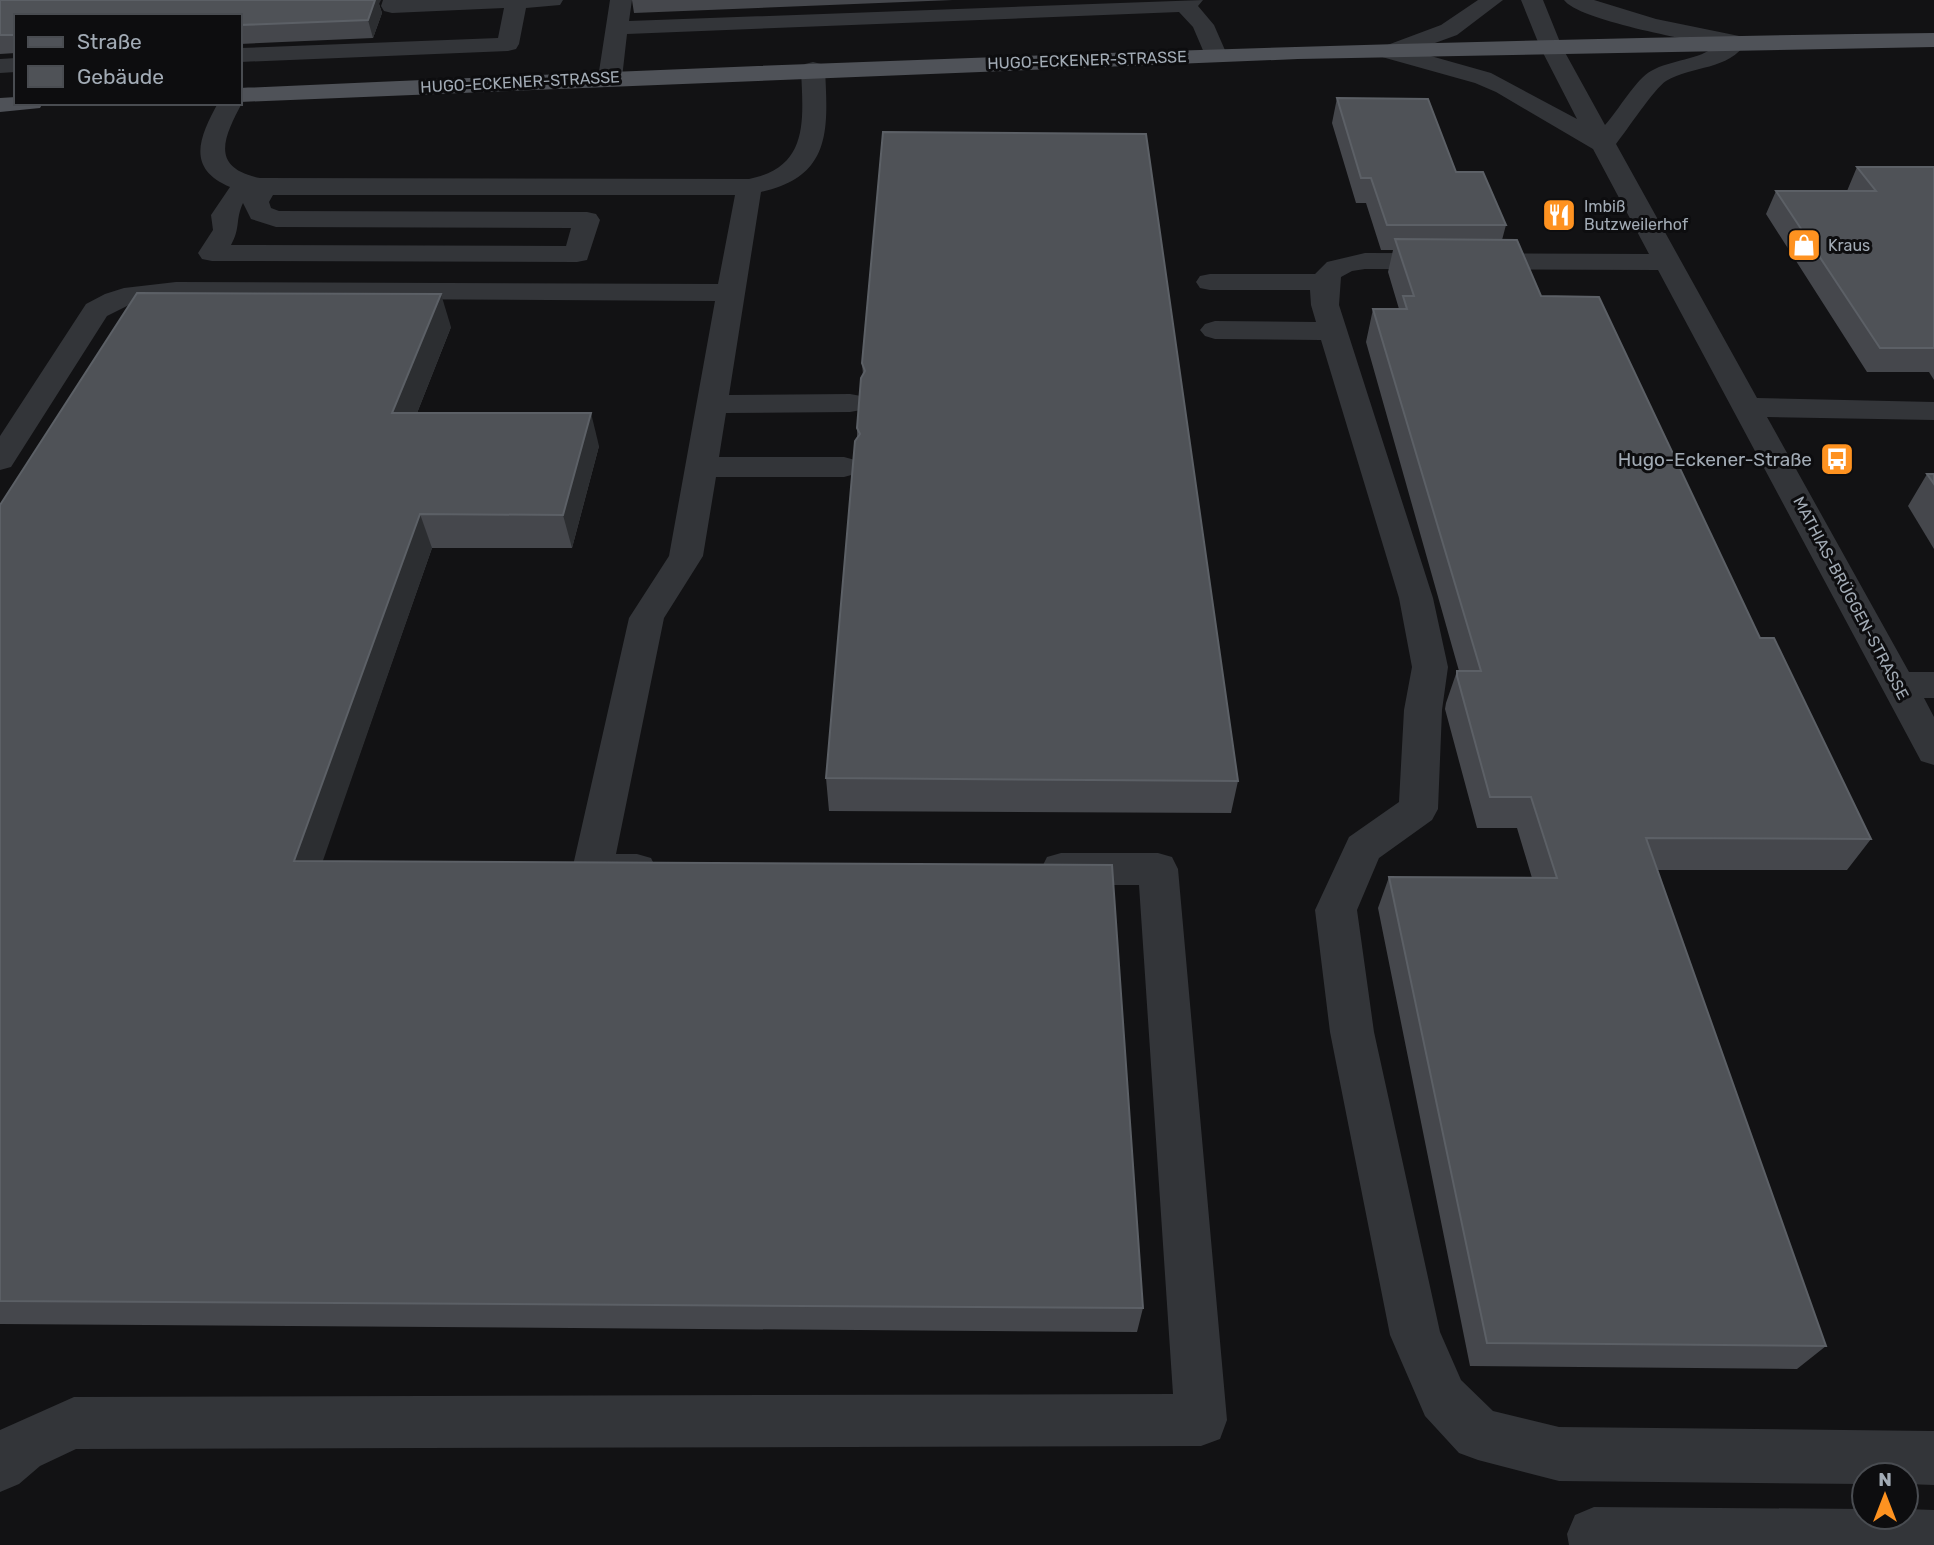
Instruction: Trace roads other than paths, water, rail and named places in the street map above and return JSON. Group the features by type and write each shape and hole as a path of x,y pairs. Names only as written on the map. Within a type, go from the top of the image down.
{"main road":[{"name":"HUGO-ECKENER-STRASSE","path":"242,94 813,69 1736,42 1934,40"}],"street":[{"path":"394,0 392,6 552,0"},
{"path":"610,78 621,0"},
{"path":"1390,52 1449,30 1492,0"},
{"name":"MATHIAS-BRÜGGEN-STRASSE","path":"1532,0 1551,47 1602,144 1934,751"},
{"path":"1575,0 1608,15 1736,42"},
{"path":"242,55 508,44 516,2"},
{"path":"618,28 1189,2 1203,25 1216,57"},
{"path":"1390,52 1494,82 1525,97 1602,144 1636,104 1647,84 1660,75 1716,58 1736,42"},
{"path":"229,105 215,136 212,152 214,164 220,174 254,186 750,187 774,182 794,172 806,151 814,118 813,69"},
{"path":"254,186 260,213 276,219 587,220 577,254 212,253 226,230 224,215 232,200 254,186"},
{"path":"675,870 592,870 647,618 686,556 750,187"},
{"path":"1668,262 1365,261 1344,264 1332,270 1324,282 1325,305 1416,598 1430,667 1423,710 1418,809 1363,848 1336,910 1352,1032 1415,1335 1443,1398 1478,1434 1559,1454 1934,1458"},
{"path":"1210,282 1324,282"},
{"path":"0,460 96,310 112,299 138,292 731,293"},
{"path":"1215,330 1333,331"},
{"path":"712,404 850,403"},
{"path":"1748,407 1934,411"},
{"path":"701,467 844,467"},
{"path":"1898,685 1934,685"},
{"path":"0,1465 20,1447 74,1423 1201,1420 1158,869 1020,869"},
{"path":"1597,1545 1594,1534 1934,1537"}],"place":[{"name":"Imbiß Butzweilerhof","path":"1559,215"},
{"name":"Kraus","path":"1804,245"},
{"name":"Hugo-Eckener-Straße","path":"1837,459"}]}
